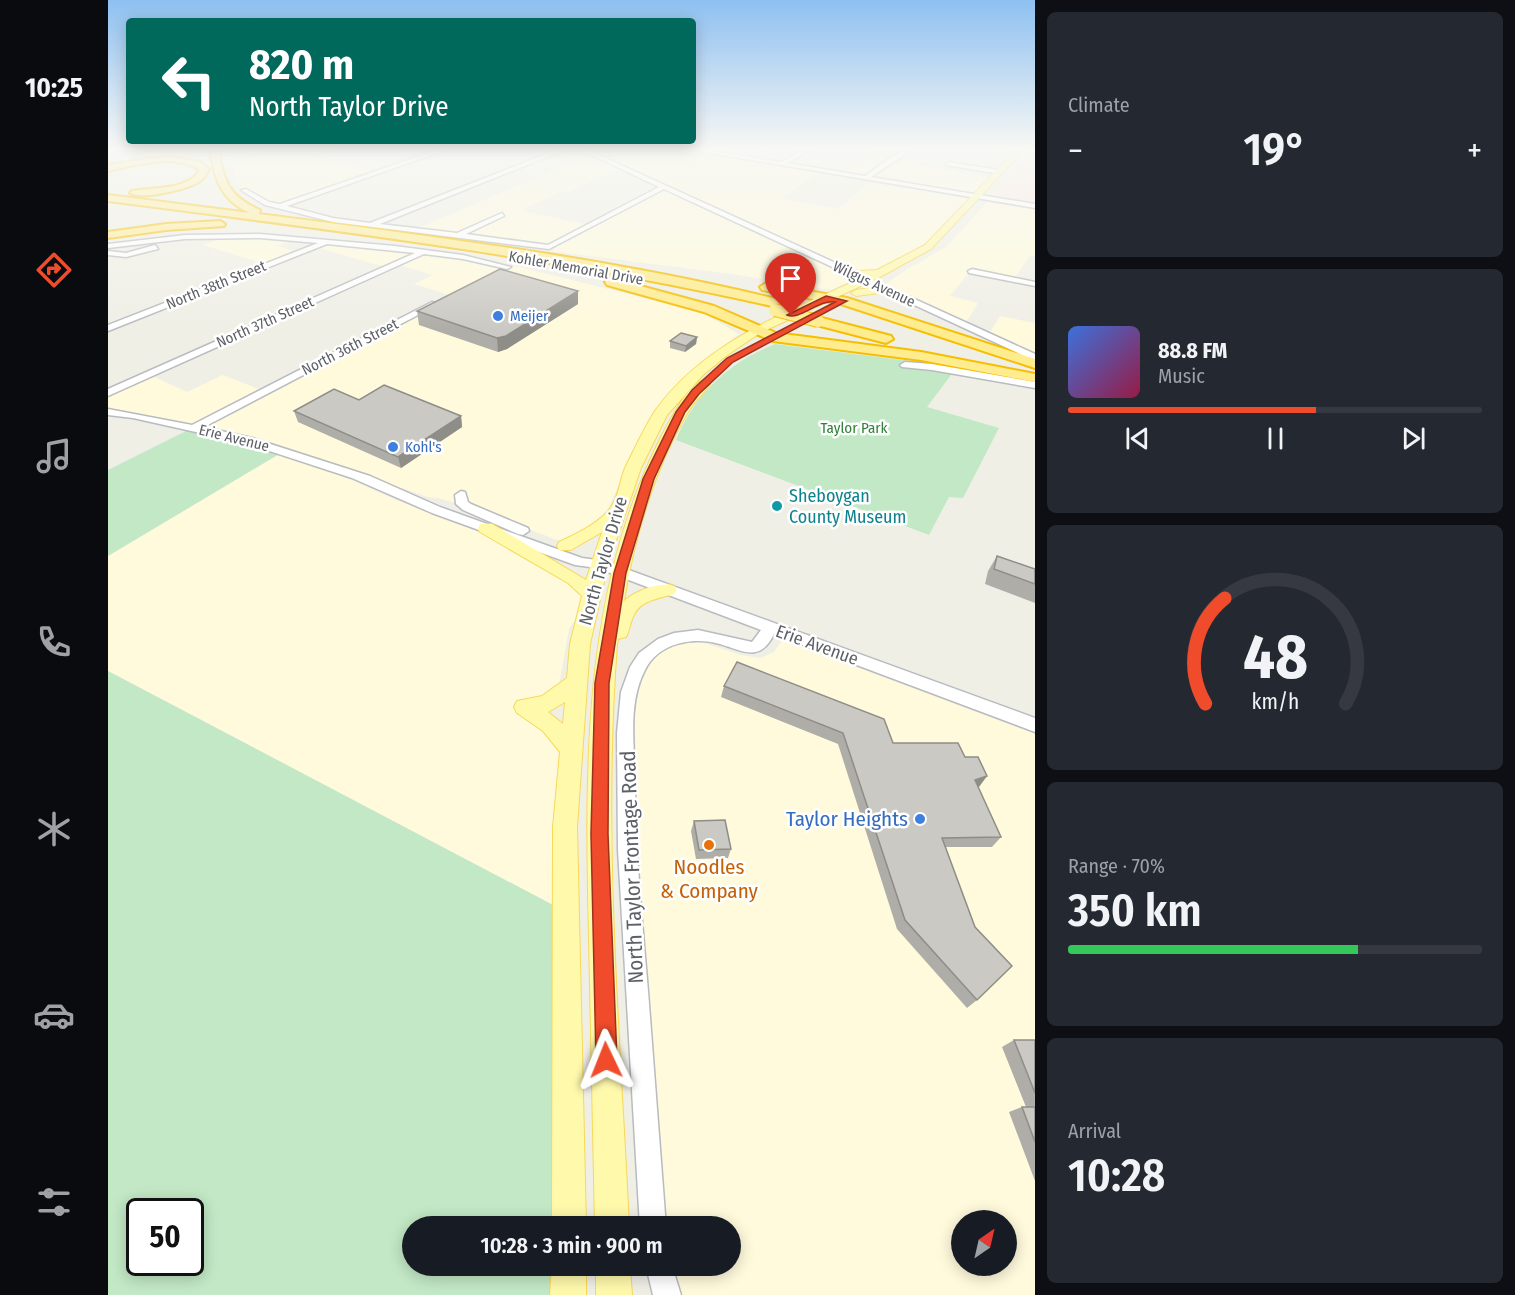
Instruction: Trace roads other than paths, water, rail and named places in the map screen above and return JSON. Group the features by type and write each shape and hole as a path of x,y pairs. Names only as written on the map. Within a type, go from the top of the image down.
{"highway":[{"name":"Kohler Memorial Drive","path":"158,209 475,251 632,278 780,308"},
{"name":"Kohler Memorial Drive","path":"205,209 529,253 678,280 1035,378"},
{"path":"251,209 273,217 340,228"},
{"path":"108,235 156,228 225,224 356,235"},
{"path":"475,251 560,268 652,293 720,316 752,334 921,356 1035,378"},
{"path":"529,253 664,268 826,298 850,297 882,314 1035,366"},
{"name":"Kohler Memorial Drive","path":"823,319 1035,366"}],"main road":[{"name":"North Taylor Drive","path":"611,1211 599,834 589,682 580,644 592,594 609,568 681,412 695,392 730,360 850,297 886,270 928,247 969,209"},
{"name":"North Taylor Drive","path":"616,510 634,464 664,408 699,372 752,334 826,298 869,282 945,243 973,209"},
{"path":"841,269 859,274 886,270"},
{"path":"850,297 879,290 899,295"},
{"path":"565,546 591,533 616,510"},
{"path":"609,568 614,562 620,531 616,510"},
{"path":"486,528 574,579 592,594"},
{"name":"North Taylor Drive","path":"569,1216 565,827 571,749 589,682 609,568"},
{"path":"571,749 551,725 524,707 547,704 589,682 626,610 637,598 668,590"},
{"path":"568,1295 569,1276"},
{"path":"613,1276 614,1295"}],"street":[{"path":"293,209 333,220 549,247 619,209"},
{"path":"370,225 410,209"},
{"name":"Wilgus Avenue","path":"713,209 1035,358"},
{"path":"457,236 502,215"},
{"path":"108,246 173,238 239,235 423,252 463,257 507,267 489,276"},
{"path":"108,253 134,254 170,242 173,238"},
{"name":"North 38th Street","path":"108,328 325,243"},
{"name":"North 37th Street","path":"108,393 423,252"},
{"path":"972,271 1035,284"},
{"name":"North 36th Street","path":"194,428 443,300"},
{"path":"905,365 951,369 1035,385"},
{"name":"Erie Avenue","path":"108,412 194,428 275,448 565,546 592,556 609,568"},
{"name":"Erie Avenue","path":"357,477 397,495 486,528 580,562 609,568 1035,725"},
{"path":"461,495 464,506 523,531"},
{"name":"North Taylor Frontage Road","path":"652,1216 630,887 626,802 628,704 634,677 643,658 665,641 702,636 751,648 760,644 769,628"},
{"path":"662,1276 667,1295"}],"place":[{"name":"Meijer","path":"498,316"},
{"name":"Kohl's","path":"393,447"},
{"name":"Sheboygan County Museum","path":"777,506"},
{"name":"Taylor Heights","path":"920,819"},
{"name":"Noodles & Company","path":"709,845"}],"park label":[{"name":"Taylor Park","path":"854,428"}]}
